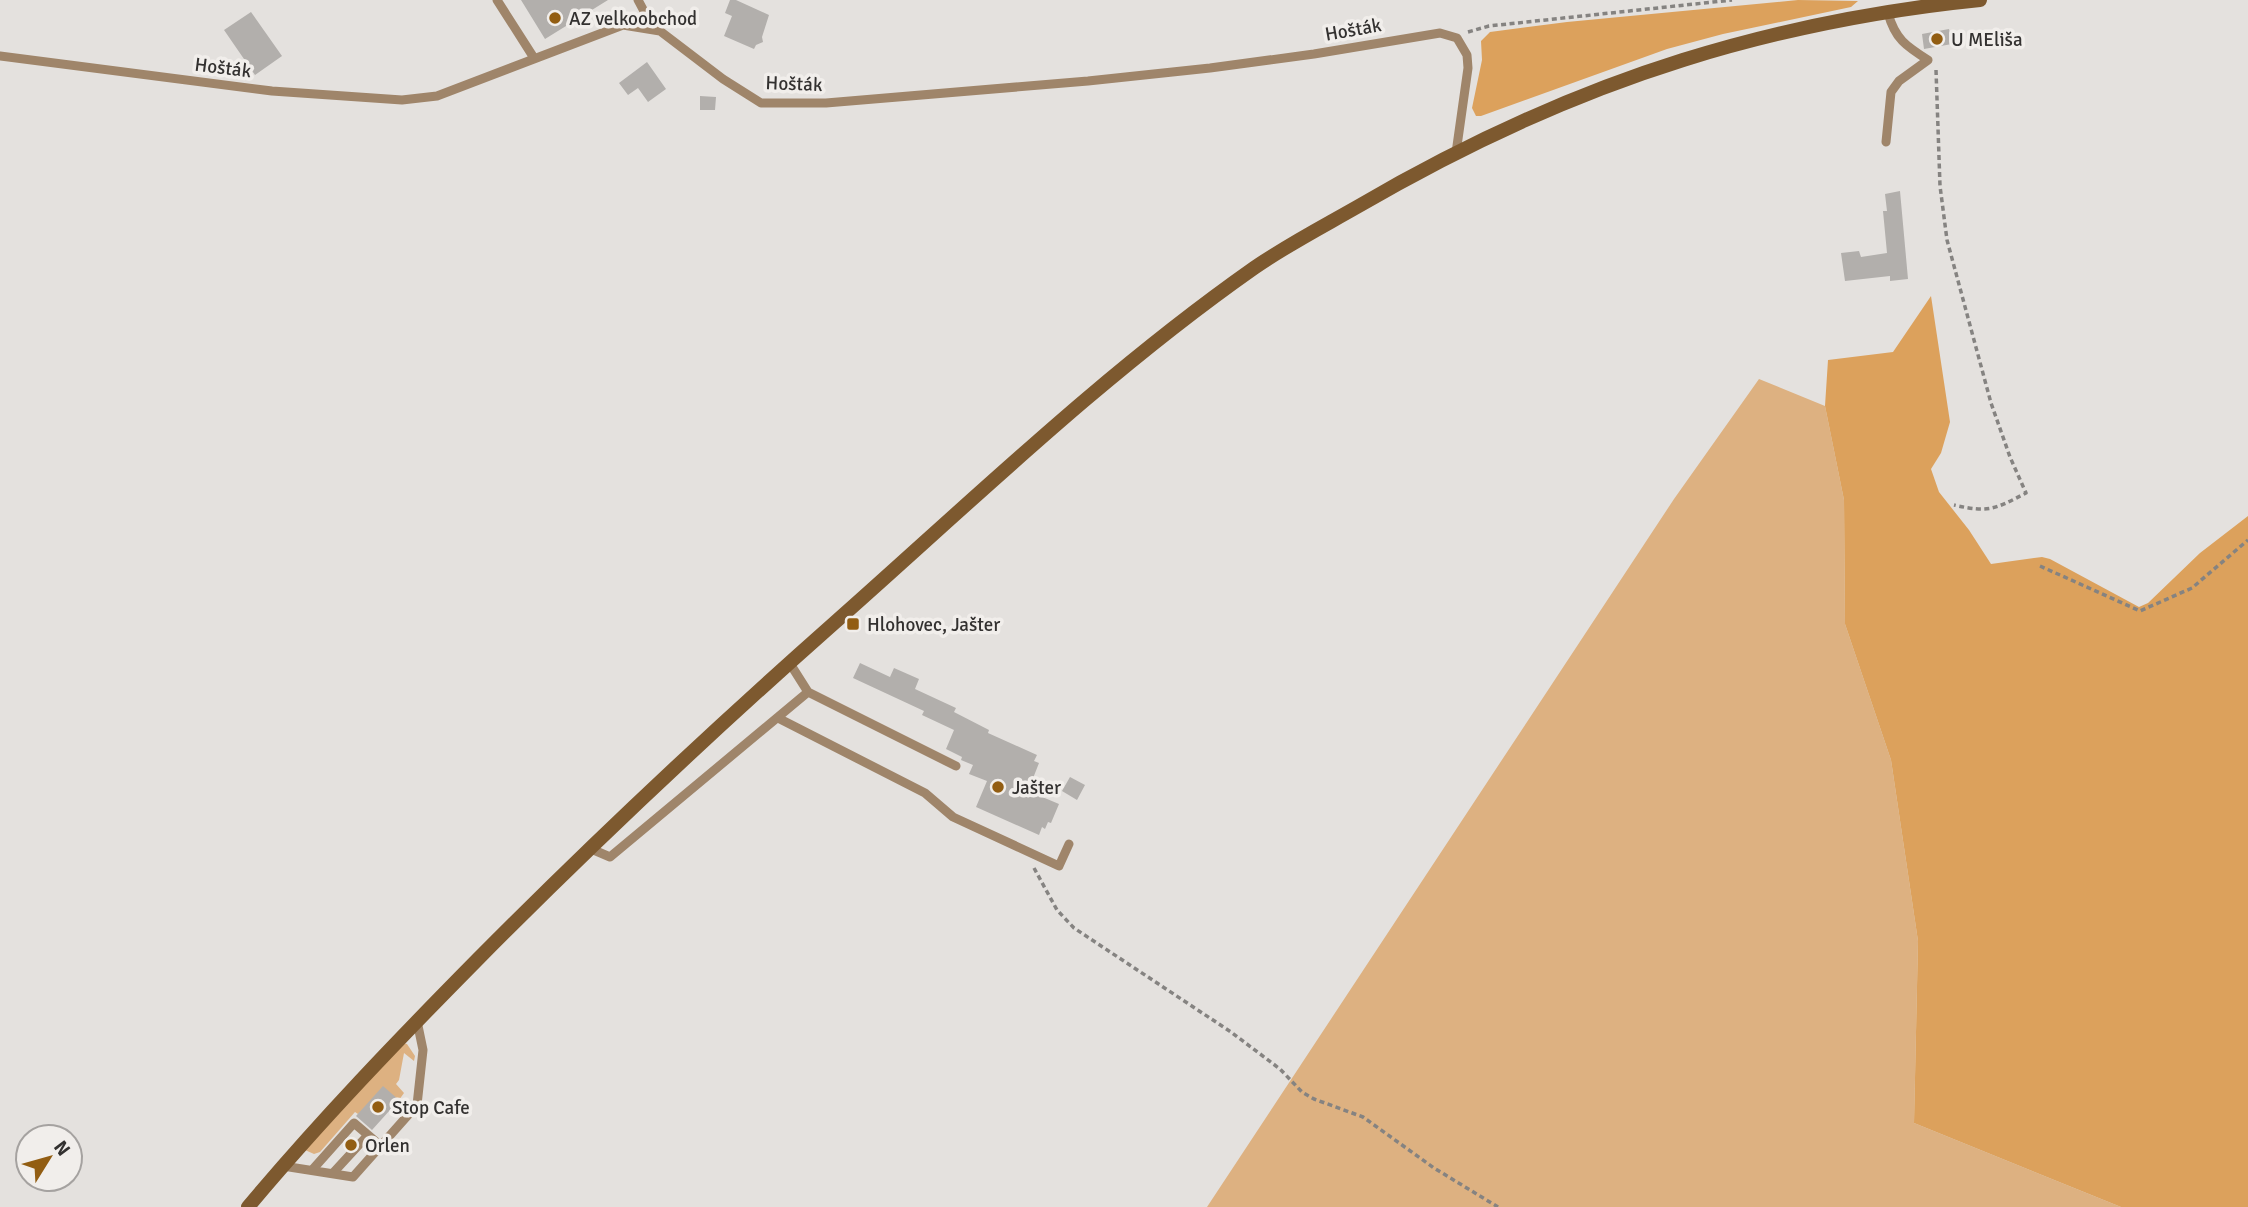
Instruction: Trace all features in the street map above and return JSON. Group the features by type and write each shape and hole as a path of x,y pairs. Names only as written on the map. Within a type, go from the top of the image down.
{"main road":[{"path":"248,1207 417,1021 589,848 789,662 1066,415 1201,306 1276,253 1456,153 1599,90 1685,59 1768,36 1888,13 1980,0"}],"lane":[{"path":"497,0 534,58"},
{"path":"638,0 654,30"},
{"path":"1886,142 1891,92 1899,81 1928,60 1898,38 1892,29 1888,13"},
{"name":"Hošták","path":"0,56 272,91 402,100 437,96 623,25 660,31 723,79 761,103 826,103 1088,81 1314,54 1428,33 1449,34 1457,38"},
{"path":"1456,153 1468,68 1467,55 1457,38"},
{"path":"789,662 808,692 956,766"},
{"path":"589,848 610,857 808,692"},
{"path":"778,718 925,793 953,817 1059,866 1069,844"},
{"path":"283,1166 353,1177 417,1105 424,1050 417,1021"},
{"path":"313,1169 354,1123 381,1146"},
{"path":"333,1173 368,1135"}],"path":[{"path":"1457,38 1472,30 1489,26 1732,0"},
{"path":"1928,60 1936,71 1940,186 1947,240 1991,403 2026,493 1990,510 1954,505"},
{"path":"2040,566 2140,611 2192,588 2248,540"},
{"path":"1024,849 1057,910 1074,928 1231,1032 1280,1069 1302,1092 1363,1117 1434,1168 1498,1207"}],"shaded area":[{"path":"1798,0 1858,1 1851,7 1723,34 1667,49 1481,116 1476,116 1472,108 1482,60 1481,41 1490,32"},
{"path":"1931,296 1950,422 1941,453 1931,469 1939,492 1991,564 2042,557 2050,559 2139,607 2148,603 2200,553 2248,516 2248,1207 2121,1207 1914,1123 1918,941 1891,760 1845,624 1844,500 1825,406 1828,360 1893,352"},
{"path":"1759,379 1825,406 1844,500 1845,624 1891,760 1918,941 1914,1123 2121,1207 1207,1207 1674,499"},
{"path":"403,1043 407,1044 415,1056 414,1061 404,1053 396,1084 404,1093 399,1100 358,1114 355,1112 320,1152 314,1154 305,1150"}],"building":[{"name":"AZ velkoobchod","path":"521,0 608,0 545,39"},
{"path":"730,0 736,0 769,15 763,42 754,49 724,36 732,16 725,13"},
{"path":"251,12 282,56 255,75 224,30"},
{"name":"U MEliša","path":"1949,29 1952,44 1924,49 1922,34"},
{"path":"647,62 666,89 648,102 638,88 628,95 619,83"},
{"path":"700,96 716,97 715,110 700,110"},
{"path":"1900,191 1908,279 1890,281 1890,276 1845,281 1841,253 1859,251 1861,257 1887,253 1883,211 1887,211 1885,194"},
{"path":"860,663 890,677 894,668 919,679 915,689 956,708 954,712 989,730 988,733 1037,755 1034,761 1039,763 1028,791 1059,804 1051,823 1048,822 1045,829 1042,827 1039,835 976,807 987,781 969,774 973,765 946,749 954,730 922,715 924,711 853,678"},
{"path":"1070,777 1085,785 1077,800 1062,791"},
{"name":"Stop Cafe","path":"383,1086 399,1100 372,1130 356,1116"}],"place":[{"name":"AZ velkoobchod","path":"555,18"},
{"name":"U MEliša","path":"1937,39"},
{"name":"Hlohovec, Jašter","path":"853,624"},
{"name":"Jašter","path":"998,787"},
{"name":"Stop Cafe","path":"378,1107"},
{"name":"Orlen","path":"351,1145"}]}
